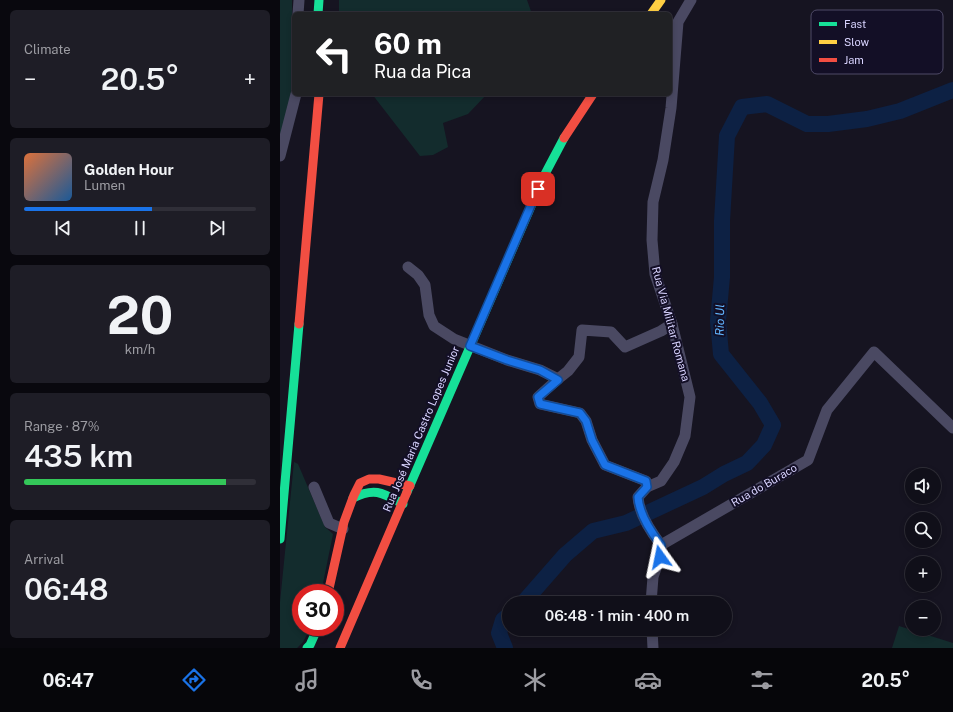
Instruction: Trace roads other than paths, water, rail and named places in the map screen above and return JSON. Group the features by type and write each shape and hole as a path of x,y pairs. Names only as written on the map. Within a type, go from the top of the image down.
{"main road":[{"path":"318,12 319,0"},
{"path":"325,12 326,0"},
{"path":"652,12 661,0"},
{"path":"280,455 312,96"},
{"path":"280,539 320,96"},
{"name":"Rua José Maria Castro Lopes Junior","path":"340,648 544,174 562,141 592,96"},
{"path":"330,584 352,498 360,483 369,479 379,479 410,486"},
{"path":"352,498 362,493 375,490 386,494 403,504"},
{"path":"307,648 314,636"}],"street":[{"path":"298,12 299,0"},
{"name":"Rua Via Militar Romana","path":"672,96 678,22 690,0"},
{"path":"280,156 295,96"},
{"name":"Rua Via Militar Romana","path":"647,487 661,481 674,462 685,436 690,396 672,324 655,274 652,240 653,202 663,160 672,96"},
{"path":"408,267 418,275 425,285 429,315 434,326 454,339 470,346 507,360 540,370 558,380"},
{"path":"652,596 653,577 660,557 661,545 653,535 639,505 638,497 647,487 646,481 605,465 592,440 586,421 580,413 540,404 538,397 568,371 579,357 582,330 611,332 626,347 661,331 672,324"},
{"name":"Rua do Buraco","path":"661,545 808,460 827,410 874,352 953,428"},
{"path":"314,487 329,523 343,529"},
{"path":"652,636 653,648"}],"waterway":[{"name":"Rio Ul","path":"529,596 565,555 593,531 626,523 703,487 724,474 747,463 764,445 773,425 760,403 721,354 718,321 722,277 722,221 727,136 742,107 767,104 807,124 828,124 867,119 900,111 953,90"},
{"name":"Rio Ul","path":"502,623 499,633 505,648"}]}
